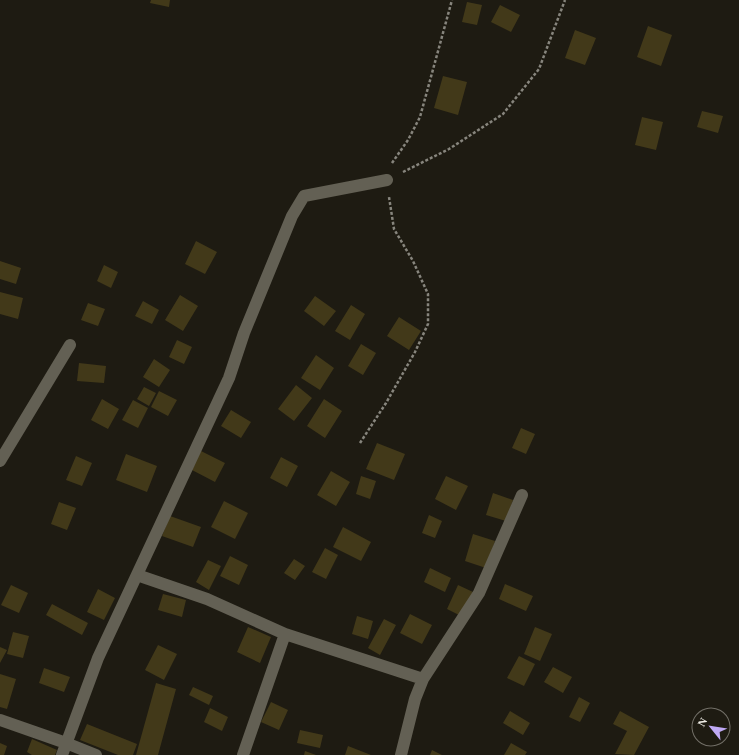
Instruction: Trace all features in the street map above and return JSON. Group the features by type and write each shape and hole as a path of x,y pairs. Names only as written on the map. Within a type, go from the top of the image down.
{"street":[{"path":"62,755 98,658 229,378 244,333 292,216 304,196 387,180"},
{"path":"0,460 70,345"},
{"path":"401,755 415,699 423,679 479,593 522,495"},
{"path":"137,575 207,599 285,634 423,679"},
{"path":"243,755 285,634"},
{"path":"0,720 96,755"}],"path":[{"path":"360,443 386,404 415,352 428,324 428,294 413,261 394,229 387,180 392,162 408,140 420,117 452,0"},
{"path":"387,180 449,149 504,114 539,69 565,0"}],"building":[{"path":"151,0 170,0 169,7 150,3"},
{"path":"467,2 482,5 477,25 462,22"},
{"path":"500,5 520,15 511,32 491,22"},
{"path":"648,26 672,35 661,66 637,57"},
{"path":"575,30 596,38 585,65 565,58"},
{"path":"443,76 467,82 458,115 434,108"},
{"path":"702,111 723,116 718,133 697,127"},
{"path":"642,117 663,122 656,150 635,145"},
{"path":"196,241 217,252 205,274 185,264"},
{"path":"0,261 21,268 16,284 0,279"},
{"path":"104,265 118,272 111,288 97,281"},
{"path":"0,292 23,298 18,319 0,314"},
{"path":"180,295 198,306 183,331 165,320"},
{"path":"315,296 336,311 324,326 304,311"},
{"path":"143,301 159,310 152,324 135,316"},
{"path":"88,303 105,309 98,326 81,320"},
{"path":"351,305 365,314 350,340 335,331"},
{"path":"399,317 421,331 409,350 387,336"},
{"path":"177,340 192,347 184,364 169,357"},
{"path":"361,344 376,353 363,375 348,366"},
{"path":"316,355 334,368 320,390 301,378"},
{"path":"154,359 170,370 159,387 143,377"},
{"path":"79,363 106,366 104,383 77,381"},
{"path":"296,385 312,398 294,421 278,409"},
{"path":"144,387 156,393 149,406 137,399"},
{"path":"159,391 177,400 168,416 151,407"},
{"path":"102,399 119,409 108,429 91,420"},
{"path":"324,399 342,411 325,438 307,426"},
{"path":"133,400 148,408 138,428 122,420"},
{"path":"231,410 251,422 241,438 221,426"},
{"path":"521,428 535,434 526,454 512,448"},
{"path":"377,443 405,454 394,480 366,469"},
{"path":"201,451 225,463 215,482 192,470"},
{"path":"126,454 157,466 147,492 116,480"},
{"path":"76,456 92,463 82,486 66,480"},
{"path":"281,457 298,466 287,487 270,478"},
{"path":"331,471 350,482 336,506 317,495"},
{"path":"361,476 376,481 370,499 356,494"},
{"path":"446,476 468,486 456,510 435,499"},
{"path":"493,493 513,500 506,521 486,515"},
{"path":"224,501 248,513 235,539 211,527"},
{"path":"59,502 76,508 67,530 51,524"},
{"path":"429,515 442,521 435,538 422,533"},
{"path":"170,516 201,527 193,547 162,536"},
{"path":"343,527 371,542 361,561 333,547"},
{"path":"473,534 495,541 486,568 465,561"},
{"path":"325,548 338,555 326,579 312,572"},
{"path":"230,556 248,565 239,585 220,576"},
{"path":"294,559 305,566 295,580 284,573"},
{"path":"208,560 221,566 209,590 196,582"},
{"path":"430,568 451,578 445,592 424,582"},
{"path":"505,584 533,596 526,611 499,599"},
{"path":"11,585 28,593 19,613 1,605"},
{"path":"458,585 473,592 461,616 447,609"},
{"path":"98,589 115,598 104,620 87,612"},
{"path":"163,594 186,600 182,617 158,610"},
{"path":"52,604 88,623 82,635 46,615"},
{"path":"410,614 432,625 422,644 400,633"},
{"path":"357,616 373,621 368,639 352,634"},
{"path":"384,619 396,625 380,655 368,648"},
{"path":"248,627 271,637 260,663 237,652"},
{"path":"535,627 552,634 540,661 524,654"},
{"path":"13,632 29,636 23,658 7,654"},
{"path":"158,645 177,654 164,680 145,670"},
{"path":"0,647 7,650 0,663"},
{"path":"519,656 535,664 524,686 507,678"},
{"path":"553,667 572,677 563,693 544,682"},
{"path":"44,668 70,677 64,692 39,683"},
{"path":"0,674 16,679 7,709 0,707"},
{"path":"156,683 176,689 158,755 136,755"},
{"path":"193,687 213,696 209,705 189,695"},
{"path":"579,697 590,703 580,722 569,717"},
{"path":"271,702 288,710 279,730 261,722"},
{"path":"210,708 228,717 222,731 204,722"},
{"path":"510,711 530,723 523,735 503,723"},
{"path":"620,711 649,727 634,755 615,754 627,731 613,724"},
{"path":"87,724 137,744 133,755 118,755 80,740"},
{"path":"300,730 323,735 320,748 297,743"},
{"path":"32,739 57,750 55,755 32,755 27,752"},
{"path":"0,743 7,746 4,755 0,755"},
{"path":"511,743 527,752 525,755 504,755"},
{"path":"348,746 371,755 345,755"},
{"path":"432,750 442,755 430,755"},
{"path":"305,751 316,755 304,755"}]}
